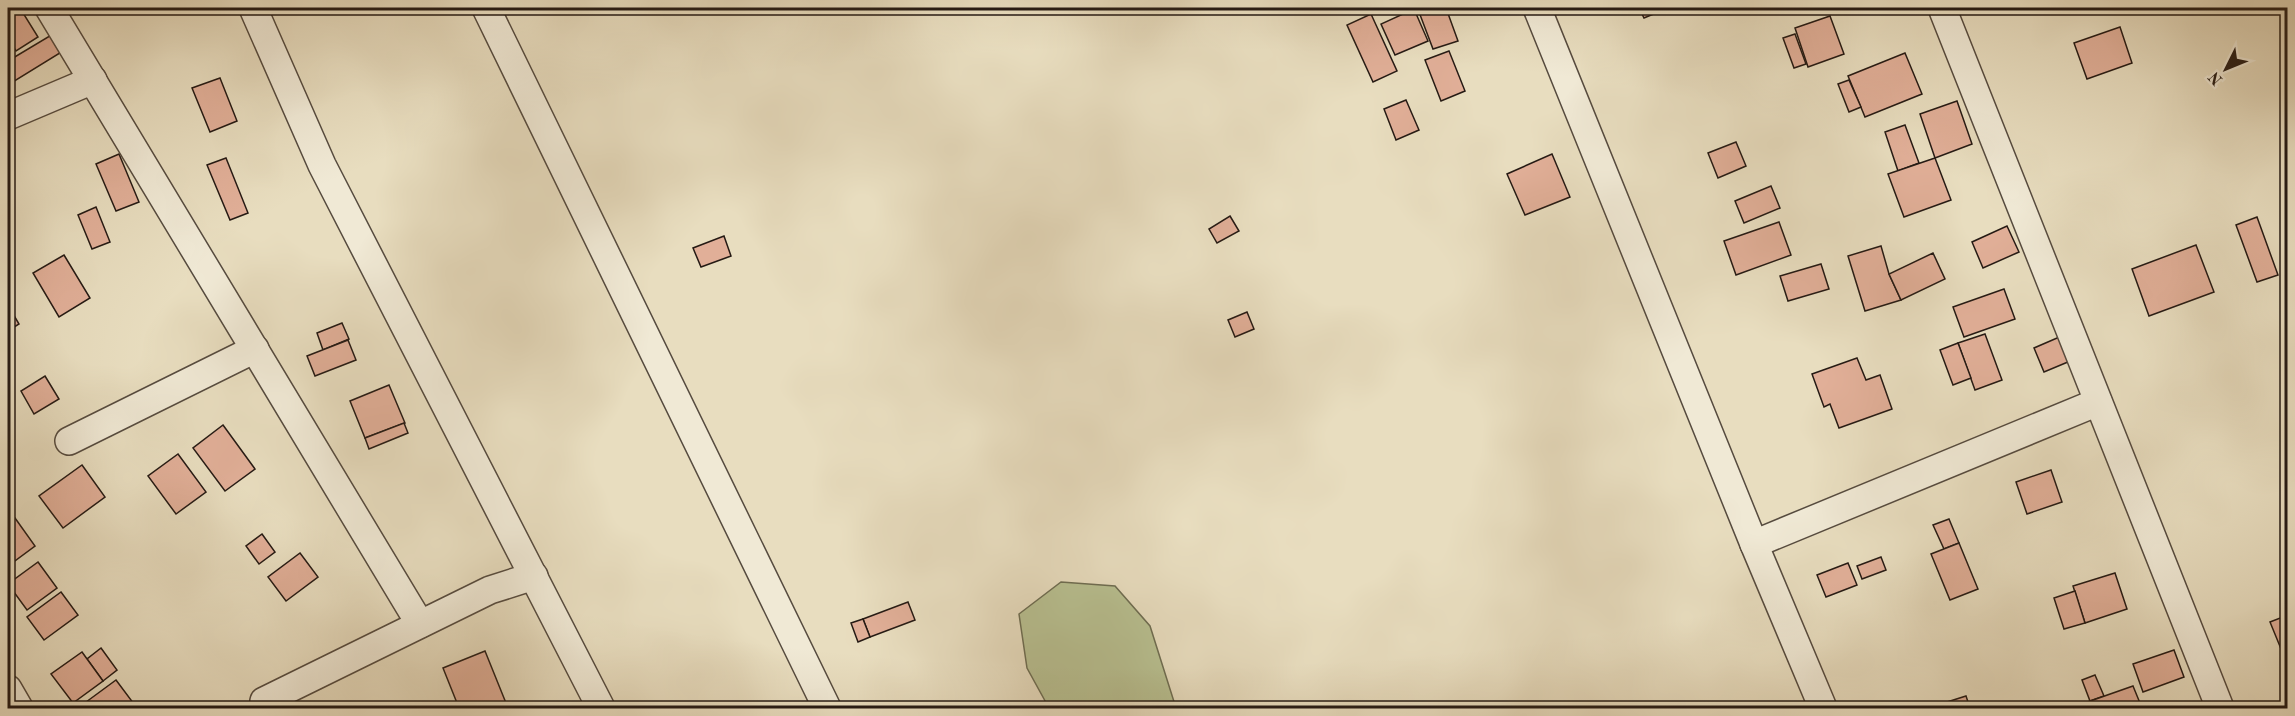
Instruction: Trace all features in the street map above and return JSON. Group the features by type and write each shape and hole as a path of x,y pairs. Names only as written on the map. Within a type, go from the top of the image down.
{"street":[{"path":"49,8 420,624"},
{"path":"254,8 321,165 601,708"},
{"path":"486,8 827,708"},
{"path":"1537,8 1754,544 1823,708"},
{"path":"1942,8 2220,708"},
{"path":"8,116 93,80"},
{"path":"69,441 255,349"},
{"path":"1754,544 2098,402"},
{"path":"264,701 490,590 534,576"},
{"path":"8,689 19,708"}],"green space":[{"path":"1061,582 1115,586 1150,626 1176,708 1049,708 1027,668 1019,614"}],"building":[{"path":"8,8 20,8 38,37 16,51 8,37"},
{"path":"1431,8 1446,8 1458,41 1433,49 1419,12"},
{"path":"1639,8 1668,8 1644,18"},
{"path":"1414,9 1428,41 1395,55 1381,24"},
{"path":"1371,14 1397,71 1373,82 1347,25"},
{"path":"1830,16 1844,54 1808,67 1795,28"},
{"path":"2120,27 2132,63 2087,79 2074,43"},
{"path":"58,31 68,48 8,85 8,61"},
{"path":"1795,34 1806,64 1794,68 1783,38"},
{"path":"1449,51 1465,91 1441,101 1425,60"},
{"path":"1905,53 1922,94 1865,117 1848,76"},
{"path":"220,78 237,121 210,132 192,88"},
{"path":"1849,80 1861,107 1849,112 1838,84"},
{"path":"1406,100 1419,130 1396,140 1384,109"},
{"path":"1957,101 1972,144 1935,158 1920,114"},
{"path":"1905,125 1919,163 1898,171 1885,132"},
{"path":"1736,142 1746,166 1718,178 1708,153"},
{"path":"119,154 139,202 116,211 96,164"},
{"path":"1552,154 1570,197 1525,215 1507,174"},
{"path":"226,158 248,213 230,220 207,165"},
{"path":"1935,158 1951,200 1904,217 1888,174"},
{"path":"1771,186 1780,208 1744,223 1735,201"},
{"path":"96,207 110,242 92,249 78,215"},
{"path":"1230,216 1239,231 1217,243 1209,229"},
{"path":"2257,217 2278,275 2257,282 2236,225"},
{"path":"1779,222 1791,255 1736,275 1724,241"},
{"path":"2007,226 2019,252 1983,268 1972,242"},
{"path":"724,236 731,256 701,267 693,248"},
{"path":"2196,245 2214,292 2149,316 2132,269"},
{"path":"1881,246 1889,274 1901,300 1865,311 1848,256"},
{"path":"1933,253 1945,279 1901,300 1889,274"},
{"path":"64,255 90,298 59,317 33,273"},
{"path":"1821,264 1829,289 1788,301 1780,276"},
{"path":"2004,289 2015,319 1964,337 1953,307"},
{"path":"8,308 19,324 8,331"},
{"path":"1247,312 1254,329 1235,337 1228,320"},
{"path":"342,323 349,339 323,350 317,333"},
{"path":"1985,334 2002,380 1975,390 1958,343"},
{"path":"2064,335 2075,359 2044,372 2034,348"},
{"path":"348,340 356,360 315,376 307,356"},
{"path":"1958,343 1971,378 1953,385 1940,350"},
{"path":"1857,358 1866,380 1880,375 1892,409 1839,428 1830,404 1824,407 1812,374"},
{"path":"45,376 59,399 34,414 21,391"},
{"path":"389,385 405,423 365,438 350,401"},
{"path":"404,423 408,433 369,449 365,438"},
{"path":"223,425 255,469 225,491 193,448"},
{"path":"178,454 206,492 176,514 148,476"},
{"path":"82,465 105,497 63,528 39,496"},
{"path":"2051,470 2062,502 2027,514 2016,482"},
{"path":"15,518 35,546 8,566 8,523"},
{"path":"1949,519 1959,543 1944,549 1933,525"},
{"path":"262,534 275,552 259,564 246,546"},
{"path":"1959,543 1978,589 1950,600 1931,554"},
{"path":"300,553 318,577 286,601 268,577"},
{"path":"1881,557 1886,570 1862,579 1857,566"},
{"path":"38,562 57,588 27,610 8,584"},
{"path":"1848,563 1857,585 1826,597 1817,575"},
{"path":"2115,573 2127,609 2085,623 2073,586"},
{"path":"2075,591 2085,623 2064,629 2054,598"},
{"path":"61,592 78,615 44,640 27,617"},
{"path":"908,602 915,620 870,637 863,619"},
{"path":"2288,615 2288,666 2270,622"},
{"path":"863,619 870,637 858,642 851,623"},
{"path":"101,648 117,670 103,681 87,659"},
{"path":"2174,650 2184,677 2143,692 2133,664"},
{"path":"485,651 508,708 459,708 443,668"},
{"path":"82,652 103,681 73,703 51,674"},
{"path":"2095,675 2104,696 2090,701 2082,680"},
{"path":"116,680 134,704 128,708 85,708 82,705"},
{"path":"2133,686 2142,708 2081,708 2079,705"},
{"path":"1966,696 1970,708 1928,708"}]}
